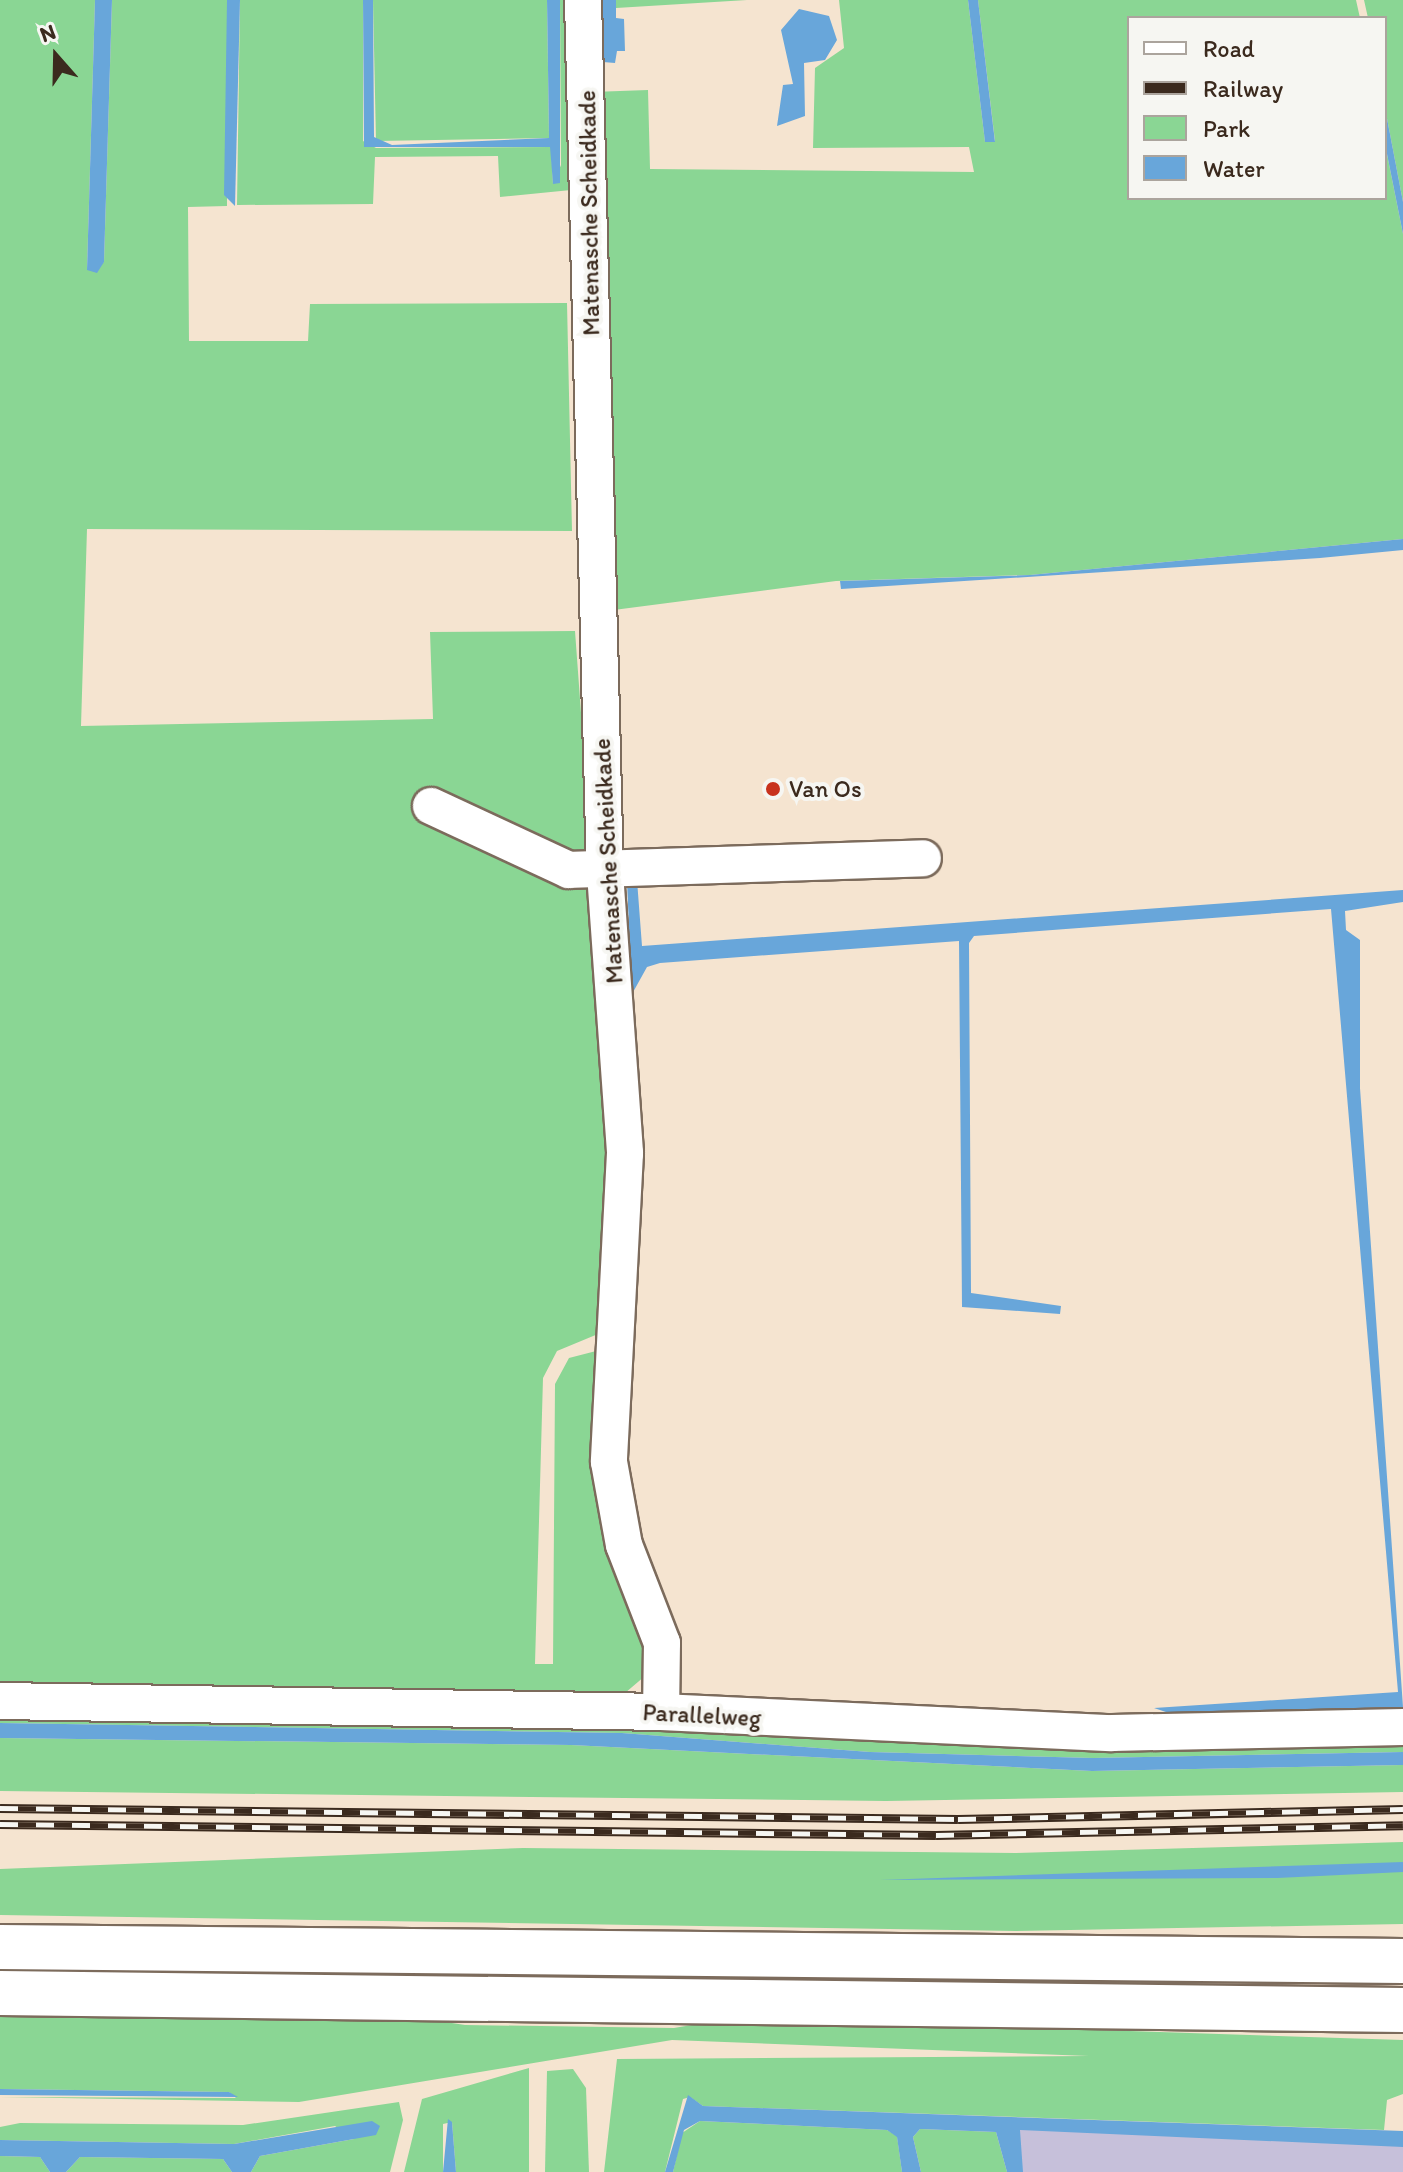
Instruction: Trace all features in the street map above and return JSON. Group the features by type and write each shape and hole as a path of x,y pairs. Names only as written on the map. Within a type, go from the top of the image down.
{"highway":[{"path":"0,1947 1403,1961"},
{"path":"0,1993 1403,2010"}],"street":[{"name":"Matenasche Scheidkade","path":"583,0 605,873 625,1153 609,1462 624,1545 662,1643 661,1712"},
{"path":"431,806 569,870 605,873 923,858"},
{"name":"Parallelweg","path":"0,1701 661,1712 1112,1733 1403,1727"}],"shaded area":[{"path":"1005,2125 1403,2137 1403,2172 1016,2172"}],"green space":[{"path":"0,0 95,0 87,270 104,262 112,0 227,0 227,206 188,207 189,341 308,341 310,304 567,303 572,531 87,529 81,726 433,719 430,632 575,631 610,1108 598,1334 557,1351 543,1378 535,1664 553,1664 555,1384 569,1358 600,1350 649,1631 645,1676 625,1693 0,1689"},
{"path":"240,0 363,0 363,141 376,148 551,147 553,184 561,165 560,0 574,0 571,190 500,197 498,156 375,157 373,204 237,205"},
{"path":"373,0 547,0 549,138 376,141"},
{"path":"616,0 747,0 616,8"},
{"path":"839,0 968,0 985,142 995,141 978,0 1356,0 1360,16 1127,16 1127,200 1387,200 1387,154 1403,234 1403,539 1030,575 836,581 606,611 592,92 648,90 650,169 974,172 969,147 813,148 815,68 844,48"},
{"path":"1364,0 1403,0 1403,202 1387,118 1387,16 1368,16"},
{"path":"0,1712 1403,1738 1403,1752 1093,1758 870,1752 622,1733 0,1723"},
{"path":"0,1738 571,1745 1092,1771 1403,1765 1403,1792 886,1801 0,1791"},
{"path":"1403,1842 1403,1924 1016,1931 0,1915 0,1869 523,1848 1016,1853"},
{"path":"0,2014 399,2015 465,2025 674,2028 733,2018 1403,2040 1403,2094 1387,2100 1384,2130 703,2106 690,2097 683,2099 665,2172 604,2172 617,2059 1089,2056 672,2040 299,2102 0,2097 236,2098 229,2092 0,2089"},
{"path":"529,2068 529,2172 456,2172 452,2122 443,2124 443,2172 404,2172 422,2099"},
{"path":"573,2069 586,2088 589,2172 545,2172 547,2071"},
{"path":"399,2102 403,2120 390,2172 251,2172 260,2156 354,2139 335,2126 234,2144 0,2140 0,2127 20,2123 243,2125"},
{"path":"700,2121 887,2130 897,2136 902,2172 673,2172 682,2133"},
{"path":"920,2129 996,2132 1007,2172 921,2172 913,2137"},
{"path":"0,2156 40,2157 50,2172 0,2172"},
{"path":"80,2157 223,2159 232,2172 66,2172"}],"water":[{"path":"95,0 112,0 104,262 97,273 87,270"},
{"path":"227,0 240,0 235,206 224,195"},
{"path":"363,0 373,0 374,137 392,145 549,138 547,0 560,0 560,183 553,184 550,147 364,147"},
{"path":"602,0 616,0 616,18 624,19 625,51 617,51 615,63 603,62"},
{"path":"968,0 978,0 995,142 985,142"},
{"path":"799,9 829,16 837,40 825,60 804,63 805,116 777,126 783,85 793,84 781,30"},
{"path":"1387,118 1403,202 1403,234 1387,154"},
{"path":"1403,539 1403,550 1320,558 841,589 840,581 1030,575"},
{"path":"637,880 642,946 1403,890 1403,902 1345,911 1346,930 1360,940 1360,1088 1403,1707 1169,1713 1154,1708 1398,1692 1331,909 974,936 969,943 971,1293 1061,1306 1060,1314 962,1307 959,941 660,963 647,967 632,994 627,882"},
{"path":"0,1723 622,1733 870,1752 1093,1758 1403,1752 1403,1765 1092,1771 571,1745 0,1738"},
{"path":"1403,1862 1403,1872 1277,1878 880,1880"},
{"path":"0,2089 229,2092 238,2097 0,2095"},
{"path":"688,2095 703,2106 1403,2131 1403,2147 1020,2130 1023,2172 1007,2172 996,2132 920,2129 913,2137 921,2172 902,2172 897,2137 887,2130 700,2121 684,2130 673,2172 665,2172"},
{"path":"448,2119 452,2122 456,2172 443,2172"},
{"path":"372,2121 380,2126 376,2135 260,2156 251,2172 232,2172 223,2159 80,2157 66,2172 50,2172 40,2157 0,2156 0,2140 234,2144"}],"railway":[{"path":"0,1808 958,1819 1403,1809"},
{"path":"0,1824 936,1835 1403,1825"}],"place":[{"name":"Van Os","path":"773,789"}]}
